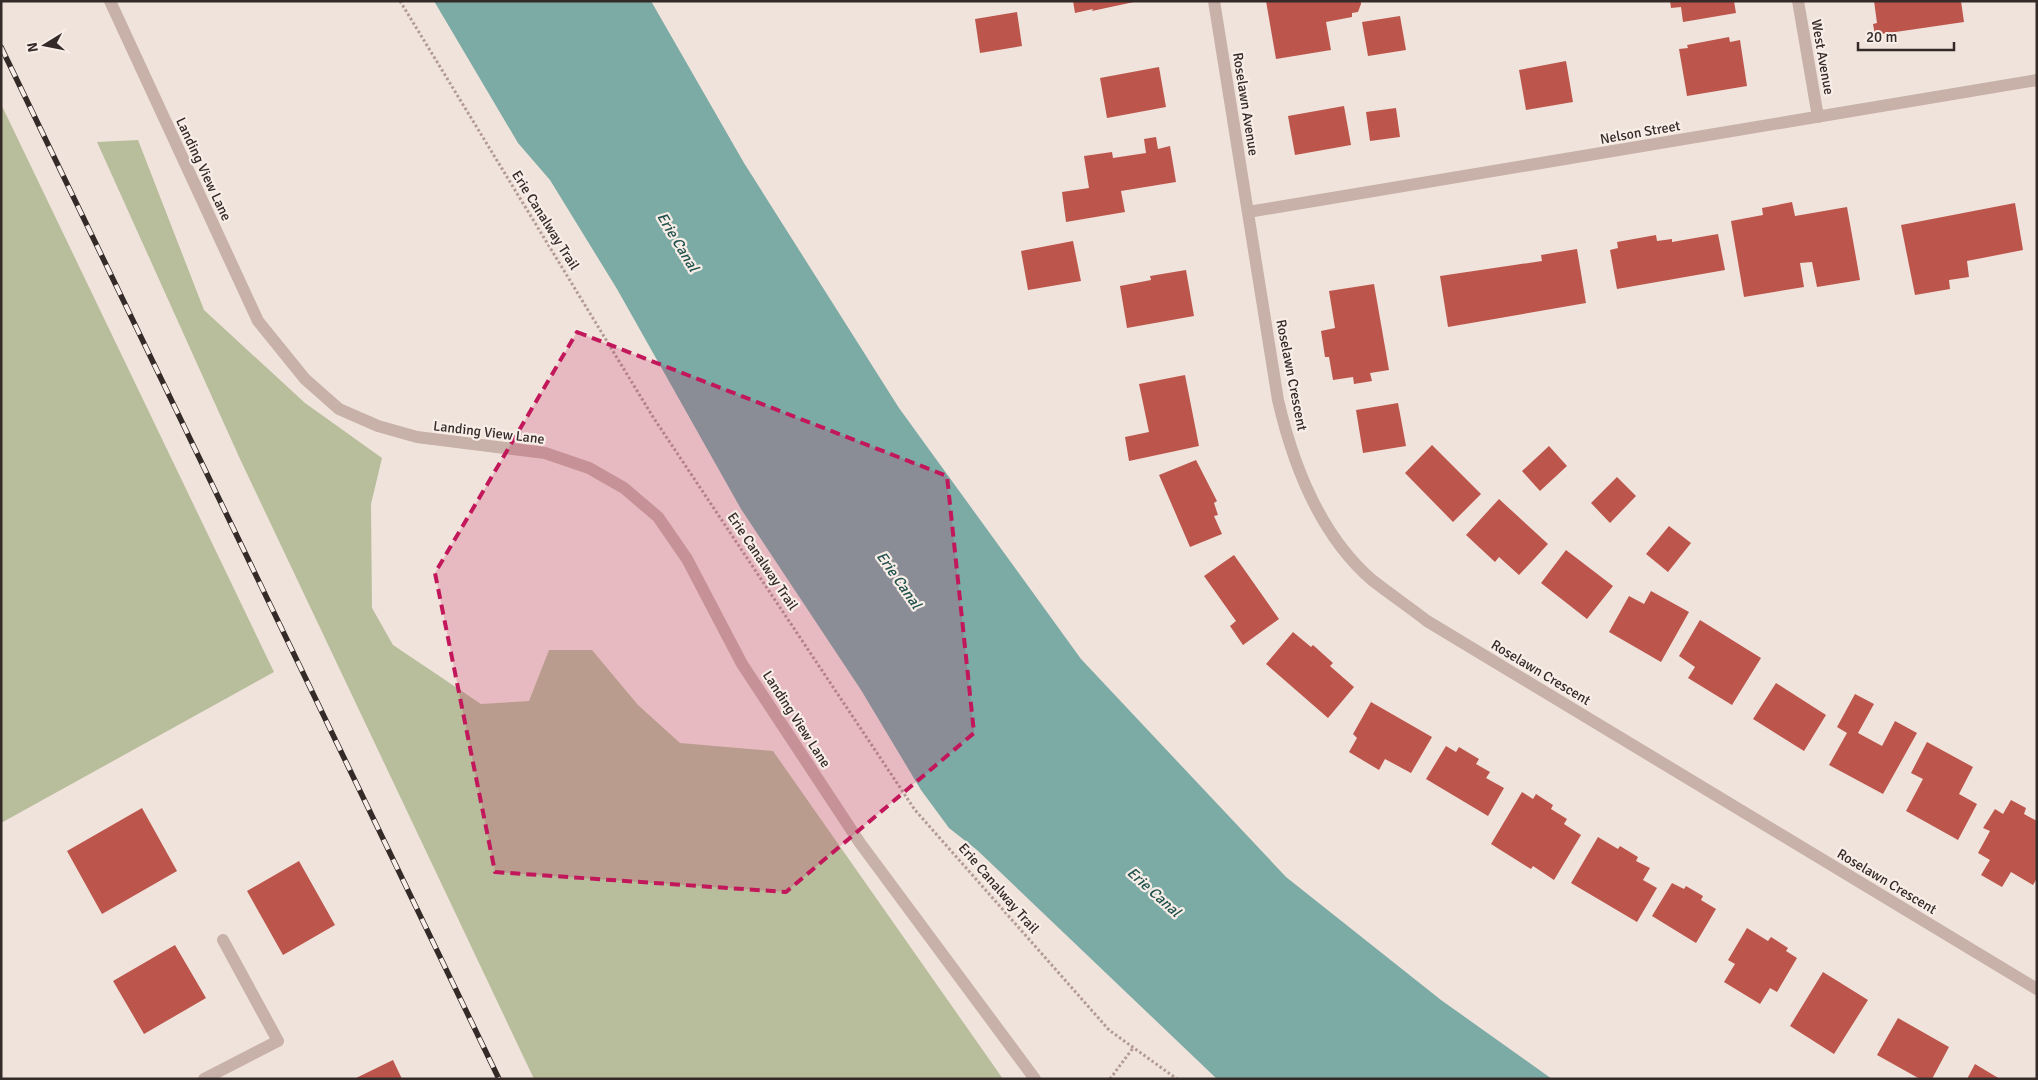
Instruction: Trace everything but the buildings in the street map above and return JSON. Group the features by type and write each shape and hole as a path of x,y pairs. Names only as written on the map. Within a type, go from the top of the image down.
{"street":[{"name":"Landing View Lane","path":"110,1 258,321 305,379 339,409 378,426 417,437 545,453 589,468 624,488 658,517 687,559 742,664 860,843 1035,1079"},
{"name":"Roselawn Avenue","path":"1214,1 1248,212"},
{"name":"West Avenue","path":"1798,1 1818,117"},
{"name":"Nelson Street","path":"1248,212 2037,80"},
{"name":"Roselawn Crescent","path":"1248,212 1278,400 1286,431 1306,487 1332,534 1372,579 1427,621 2037,989"},
{"path":"204,1079 278,1041 222,940"}],"path":[{"name":"Erie Canalway Trail","path":"400,1 654,416 915,810 1108,1030 1177,1079"},
{"path":"1110,1079 1133,1048"}],"highlighted area":[{"path":"577,332 947,476 974,733 786,892 495,872 435,573"}],"green space":[{"path":"1,104 274,672 1,823"},
{"path":"138,140 204,310 305,403 382,458 371,504 372,608 393,645 481,704 529,701 549,650 592,650 638,705 680,743 773,751 1003,1079 534,1079 240,459 97,142"}],"water":[{"name":"Erie Canal","path":"434,1 651,1 744,163 899,408 1081,659 1286,877 1441,1000 1552,1079 1217,1079 977,850 949,828 921,790 861,690 741,509 617,289 550,180 518,143"}],"railway":[{"path":"1,47 499,1079"}]}
